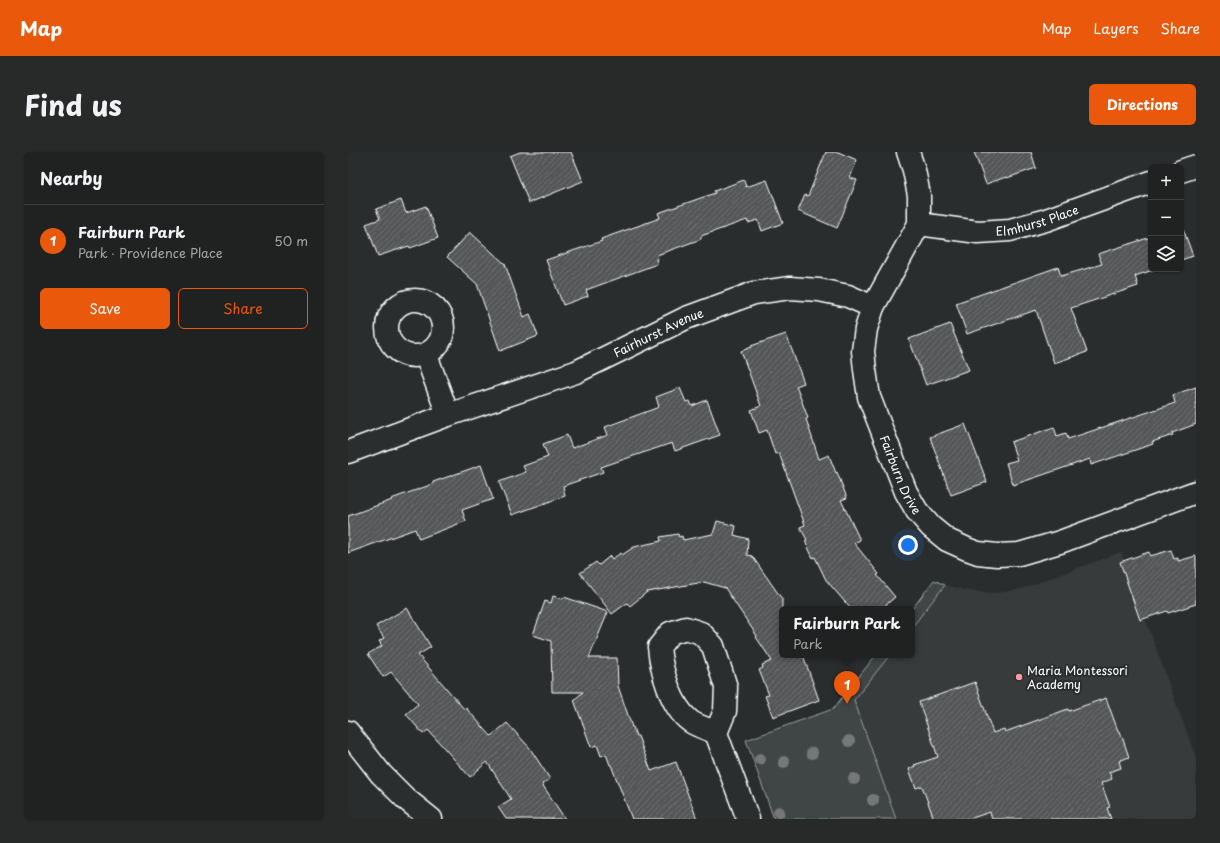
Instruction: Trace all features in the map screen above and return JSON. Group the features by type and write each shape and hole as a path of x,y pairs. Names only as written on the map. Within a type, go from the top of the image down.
{"street":[{"name":"Fairburn Drive","path":"908,152 920,195 919,224 873,307 866,330 863,351 869,396 906,492 916,512 947,540 978,553 997,555 1019,554 1060,542 1196,492"},
{"path":"1184,170 1196,166"},
{"name":"Elmhurst Place","path":"919,224 978,232 1010,230 1046,220 1148,183"},
{"name":"Fairhurst Avenue","path":"348,452 448,414 576,372 686,318 754,293 790,288 819,290 848,296 873,307"},
{"path":"426,355 448,414"},
{"path":"716,732 748,819"},
{"path":"351,741 406,799 431,819"}],"shaded area":[{"name":"Maria Montessori Academy","path":"1121,552 1196,758 1196,819 896,819 854,700 888,658 915,658 915,623 945,585 970,591 991,593 1021,589"},
{"path":"934,580 945,585 915,623 914,606"},
{"path":"874,658 888,658 854,700 896,819 774,819 746,740 833,709"}],"building":[{"path":"520,152 571,152 583,181 529,203 510,156"},
{"path":"826,152 838,152 857,160 850,178 857,180 837,228 798,211 805,195 808,196"},
{"path":"974,152 1031,152 1036,168 986,184"},
{"path":"744,180 746,187 767,180 783,223 762,231 758,220 748,223 747,220 701,236 701,239 657,255 657,264 586,290 588,296 563,305 546,260 602,241 601,239 660,218 658,213 715,193 714,191"},
{"path":"401,200 406,213 426,206 438,238 410,248 409,246 378,256 366,224 380,219 376,209"},
{"path":"1184,231 1193,256 1184,259"},
{"path":"470,232 505,264 524,317 530,314 538,336 500,351 477,284 447,257"},
{"path":"1148,238 1148,272 1135,276 1138,286 1071,308 1087,352 1054,363 1036,310 967,334 956,303 1058,267 1061,276 1102,264 1098,254"},
{"path":"950,324 969,370 926,385 909,339"},
{"path":"786,334 804,383 796,386 808,418 806,419 819,459 829,455 847,498 841,500 860,540 854,543 895,597 884,606 848,606 826,580 815,557 813,558 805,541 807,540 800,527 805,525 779,453 775,454 767,430 759,433 751,410 761,406 741,351 752,347 751,346"},
{"path":"1196,387 1196,424 1172,433 1173,435 1152,442 1153,444 1091,465 1090,459 1013,485 1006,463 1017,460 1011,442 1054,427 1057,436 1066,433 1068,439 1175,403 1173,395"},
{"path":"680,388 686,402 690,401 692,406 707,400 720,435 675,451 672,443 601,467 603,472 563,486 565,496 512,515 499,482 526,472 523,466 548,457 543,444 567,435 572,448 608,435 605,427 659,407 656,397"},
{"path":"965,424 987,482 951,495 930,437"},
{"path":"481,465 493,499 462,510 466,521 419,539 415,529 348,553 348,516 433,484 433,482"},
{"path":"717,521 736,526 734,535 748,539 747,555 752,556 782,599 782,606 779,606 779,658 804,658 819,700 773,717 765,696 769,695 759,670 763,668 762,665 772,661 725,588 704,582 647,592 630,606 627,603 612,614 580,573 596,562 599,565 610,556 612,559 621,553 622,555 634,547 661,541 660,537 678,534 679,537 682,536 683,540 713,534"},
{"path":"1171,550 1174,559 1178,558 1178,561 1196,556 1196,604 1168,613 1167,611 1140,620 1120,562 1149,552 1150,556"},
{"path":"553,596 563,599 564,597 608,612 589,658 617,658 618,686 632,727 636,736 638,736 651,771 676,762 697,819 632,819 606,754 601,756 597,745 591,747 574,700 583,692 552,692 551,641 533,635 545,601 551,603"},
{"path":"407,608 431,647 418,655 464,709 466,708 491,736 507,723 529,747 550,779 542,784 565,819 506,819 498,807 511,799 487,762 470,777 428,730 423,734 406,714 418,704 391,672 383,677 368,654 382,646 379,641 384,638 376,626"},
{"path":"975,682 993,733 1004,729 1005,732 1068,709 1069,711 1106,698 1129,757 1119,761 1121,768 1109,772 1112,779 1101,783 1110,807 1107,808 1111,819 992,819 990,812 969,819 934,819 922,786 916,788 909,769 915,766 914,765 938,757 919,702"}],"place":[{"name":"Maria Montessori Academy","path":"1019,677"},
{"name":"Fairburn Park","path":"847,704"}]}
